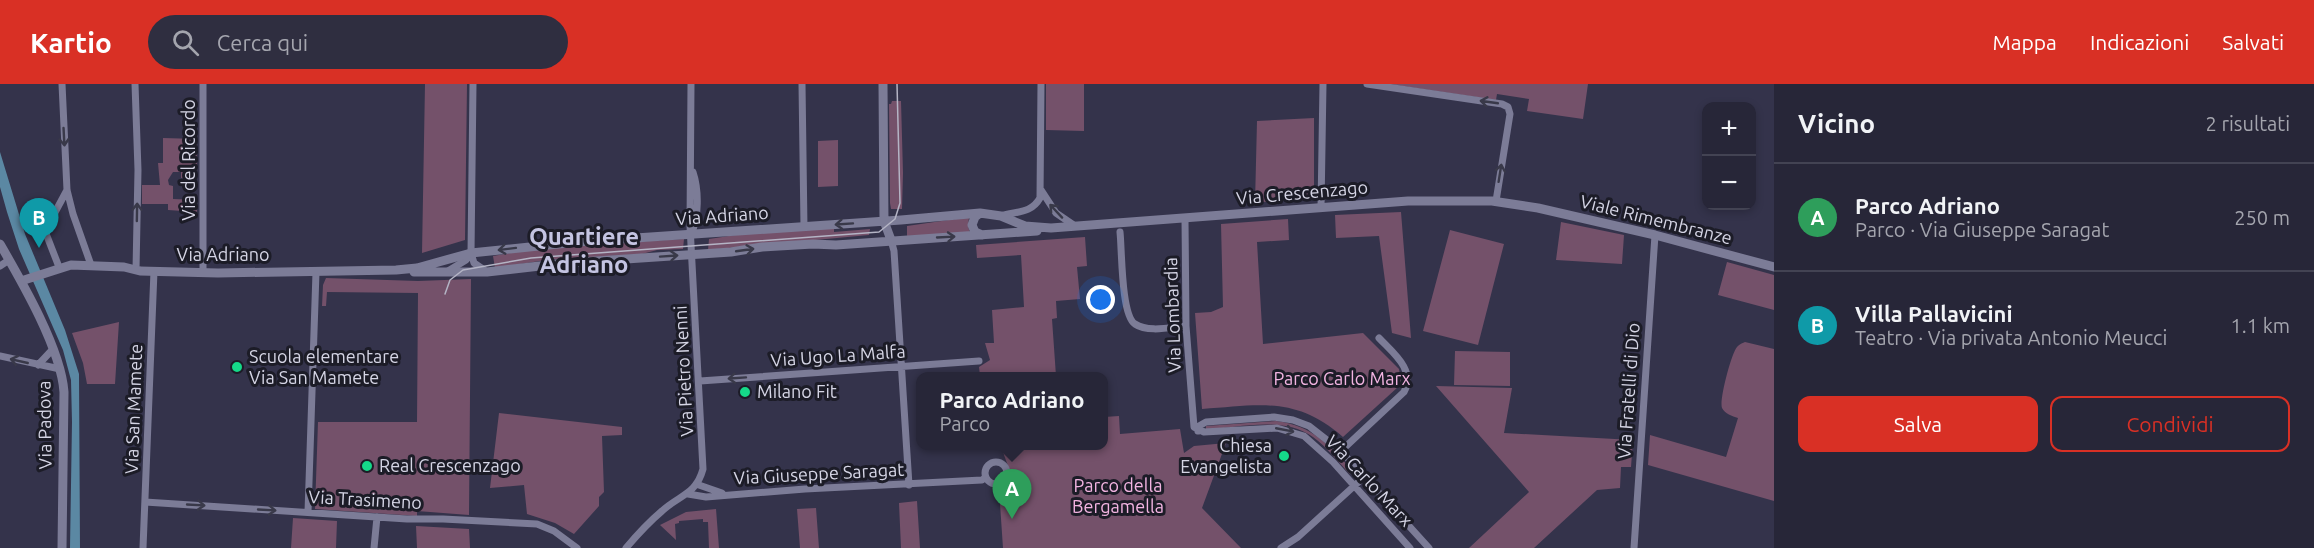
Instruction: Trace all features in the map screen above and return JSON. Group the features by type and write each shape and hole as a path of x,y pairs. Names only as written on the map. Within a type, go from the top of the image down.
{"street":[{"path":"62,84 67,190 91,265"},
{"path":"135,84 138,170 136,270"},
{"name":"Via del Ricordo","path":"203,84 203,273"},
{"path":"473,84 471,253 474,263 487,272"},
{"name":"Via Pietro Nenni","path":"692,84 692,170 696,188 695,225 691,234 704,461 696,484"},
{"path":"802,84 804,227"},
{"path":"883,84 885,222 894,251 909,485"},
{"path":"1001,216 1029,210 1038,202 1041,190 1041,84"},
{"path":"1321,208 1323,84"},
{"path":"1367,84 1502,104 1508,107 1510,114 1496,201"},
{"path":"55,269 45,231 67,190"},
{"path":"1041,190 1059,215 1077,227"},
{"name":"Via Crescenzago","path":"1077,227 1422,200 1496,201 1529,206"},
{"name":"Viale Rimembranze","path":"1529,206 1655,235 1774,267"},
{"path":"980,213 974,219 972,226 976,233 985,235"},
{"name":"Via Adriano","path":"21,281 70,265 203,273 396,270 417,268 471,253 577,242 885,222 980,213 1001,216 1025,226 1077,227"},
{"name":"Via Lombardia","path":"1185,219 1186,326 1191,409"},
{"name":"Via Adriano","path":"396,270 446,273 487,272 566,263 748,251 770,247 836,245 1030,232 1051,228"},
{"path":"1120,232 1125,301 1131,320 1146,328 1186,326"},
{"name":"Via Fratelli di Dio","path":"1634,548 1655,235"},
{"name":"Via Padova","path":"0,244 21,281 60,369 64,392 62,548"},
{"path":"446,273 466,260 471,253"},
{"path":"0,266 9,260"},
{"name":"Via San Mamete","path":"143,548 154,271"},
{"path":"308,512 316,272"},
{"name":"Via Carlo Marx","path":"1341,451 1404,392 1407,386 1408,377 1405,367 1379,338"},
{"path":"38,365 53,349"},
{"path":"0,356 60,369"},
{"name":"Via Ugo La Malfa","path":"700,381 979,361"},
{"path":"1191,409 1192,420 1203,425"},
{"path":"1191,409 1203,425"},
{"name":"Via Carlo Marx","path":"1203,425 1266,417 1293,420 1318,432 1341,451 1429,548"},
{"name":"Via Carlo Marx","path":"1203,425 1209,432 1273,428 1294,432 1312,441 1410,548"},
{"name":"Via Giuseppe Saragat","path":"688,494 701,497 982,480 986,477"},
{"path":"1281,548 1294,540 1364,477"},
{"path":"626,548 664,509 688,494 696,484"},
{"name":"Via Giuseppe Saragat","path":"696,484 724,494"},
{"name":"Via Trasimeno","path":"145,502 377,518 534,524 554,531 577,548"},
{"path":"374,548 377,518"}],"green space":[{"path":"425,84 467,84 465,240 422,253"},
{"path":"1046,84 1084,84 1084,131 1046,130"},
{"path":"1389,84 1588,84 1583,119 1527,111 1529,99 1497,94 1496,100"},
{"path":"892,101 901,101 902,209 891,209 890,203 889,104"},
{"path":"1314,118 1314,187 1308,197 1255,203 1257,121"},
{"path":"163,138 197,139 197,177 181,178 181,172 173,172 168,180 169,185 173,186 173,199 197,200 197,212 168,210 168,204 142,204 142,185 160,185 158,163 163,163"},
{"path":"838,140 838,186 818,187 818,141"},
{"path":"1401,212 1411,338 1392,333 1379,236 1336,238 1335,215"},
{"path":"969,217 970,233 907,236 907,226"},
{"name":"Parco Carlo Marx","path":"1288,219 1289,240 1257,242 1263,344 1363,333 1399,369 1401,381 1398,387 1343,437 1326,424 1293,409 1260,405 1202,409 1195,313 1211,312 1223,307 1221,224"},
{"path":"1561,222 1624,235 1622,264 1556,260"},
{"path":"834,228 834,232 870,229 869,235 708,250 709,239 742,234"},
{"path":"1450,230 1504,244 1478,345 1423,331"},
{"path":"1085,237 1087,266 1077,267 1080,299 1056,301 1057,318 1052,319 1056,372 980,372 979,367 990,360 985,343 994,343 992,310 1024,307 1021,255 977,258 976,245"},
{"path":"684,239 683,249 546,260 495,268 493,256 545,247"},
{"path":"1727,262 1774,275 1774,310 1718,295"},
{"path":"326,278 418,281 471,279 469,515 417,511 417,516 315,509 318,422 417,422 418,293 327,292 326,306 322,306 323,285"},
{"path":"119,322 115,384 87,384 83,363 72,333"},
{"path":"1745,342 1774,349 1774,501 1648,465 1650,435 1726,457 1738,418 1723,410 1722,396 1735,351"},
{"path":"1455,351 1510,352 1510,386 1454,385"},
{"path":"1436,386 1512,388 1504,433 1633,440 1631,467 1621,467 1620,488 1597,490 1534,548 1469,548 1529,492"},
{"path":"499,413 622,427 622,435 602,436 604,492 599,497 599,506 574,534 555,523 527,514 524,485 490,488"},
{"name":"Parco della Bergamella","path":"1119,416 1120,434 1180,429 1184,453 1194,446 1226,443 1202,508 1241,548 1003,548 999,489 1017,488 1003,450 1108,450 1108,417"},
{"path":"1276,421 1301,427 1310,432 1328,445 1353,471 1350,474 1313,437 1289,427 1247,425 1206,430 1206,426"},
{"path":"917,501 920,548 901,548 899,503"},
{"path":"816,508 819,548 800,548 797,509"},
{"path":"716,509 719,548 709,548 708,522 703,522 703,519 679,521 675,524 676,540 660,525 686,512"},
{"path":"293,518 337,521 336,548 291,548"},
{"path":"416,526 469,529 470,548 417,548"}],"water":[{"path":"0,152 25,234 65,330 79,374 80,548 70,548 71,380 63,350 19,249 7,212 0,187"}],"tram line":[{"path":"445,294 450,280 463,270 531,258 879,232 895,219 900,203 897,84"}],"place":[{"name":"Villa Pallavicini","path":"39,248"},
{"name":"Scuola elementare Via San Mamete","path":"237,367"},
{"name":"Milano Fit","path":"745,392"},
{"name":"Chiesa Evangelista","path":"1284,456"},
{"name":"Real Crescenzago","path":"367,466"},
{"name":"Parco Adriano","path":"1012,519"}],"district":[{"name":"Quartiere Adriano","path":"584,251"}]}
